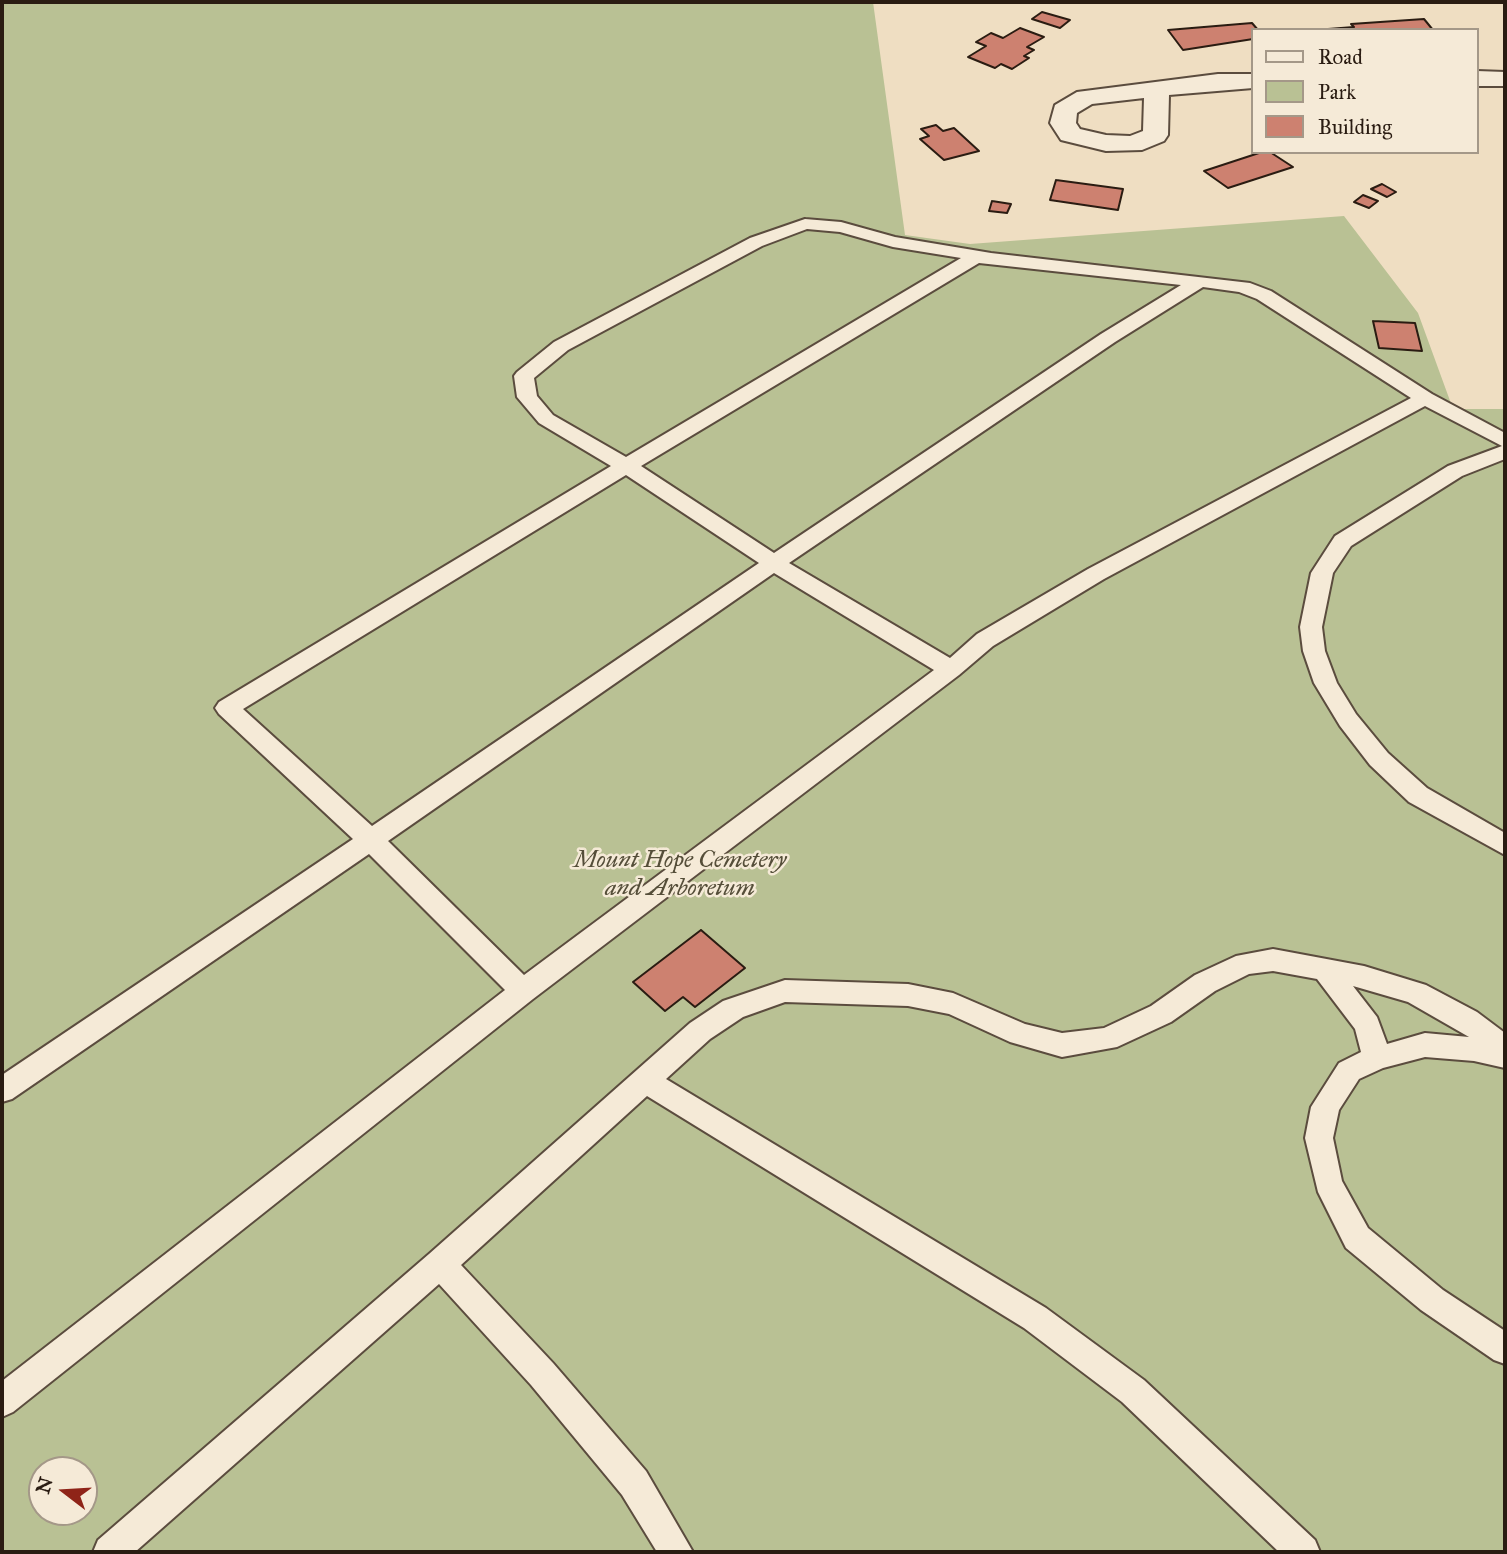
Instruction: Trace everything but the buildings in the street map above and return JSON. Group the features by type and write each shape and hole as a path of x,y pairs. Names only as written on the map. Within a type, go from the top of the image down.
{"street":[{"path":"1479,78 1505,79"},
{"path":"1156,89 1252,81"}],"lane":[{"path":"951,669 774,563 626,466 547,419 527,397 524,376 561,346 756,242 806,224 841,227 893,242 985,257 1244,286 1264,295 1425,398 1505,441"},
{"path":"523,991 371,840 227,708 626,466 805,361 951,270 976,257 985,257"},
{"path":"2,1090 774,563 1108,338 1200,281"},
{"path":"2,1401 523,991 951,669 985,640 1096,574 1425,398"},
{"path":"1505,452 1455,471 1343,541 1322,573 1311,627 1314,652 1326,683 1348,720 1379,759 1418,795 1505,845"},
{"path":"110,1552 440,1264 700,1031 733,1009 785,991 858,991 908,995 953,1004 1020,1034 1062,1045 1107,1039 1161,1014 1205,984 1245,964 1273,960 1325,969 1416,993 1467,1020 1505,1048"},
{"path":"1325,969 1367,1025 1377,1058"},
{"path":"1505,1056 1474,1049 1425,1045 1377,1058 1349,1071 1325,1107 1319,1138 1328,1184 1357,1238 1432,1300 1505,1349"},
{"path":"644,1080 1035,1318 1133,1391 1303,1552"},
{"path":"440,1264 542,1374 634,1483 676,1552"}],"green space":[{"name":"Mount Hope Cemetery and Arboretum","path":"2,2 873,2 905,235 970,244 1344,216 1418,313 1453,409 1505,409 1505,1552 2,1552"}]}
